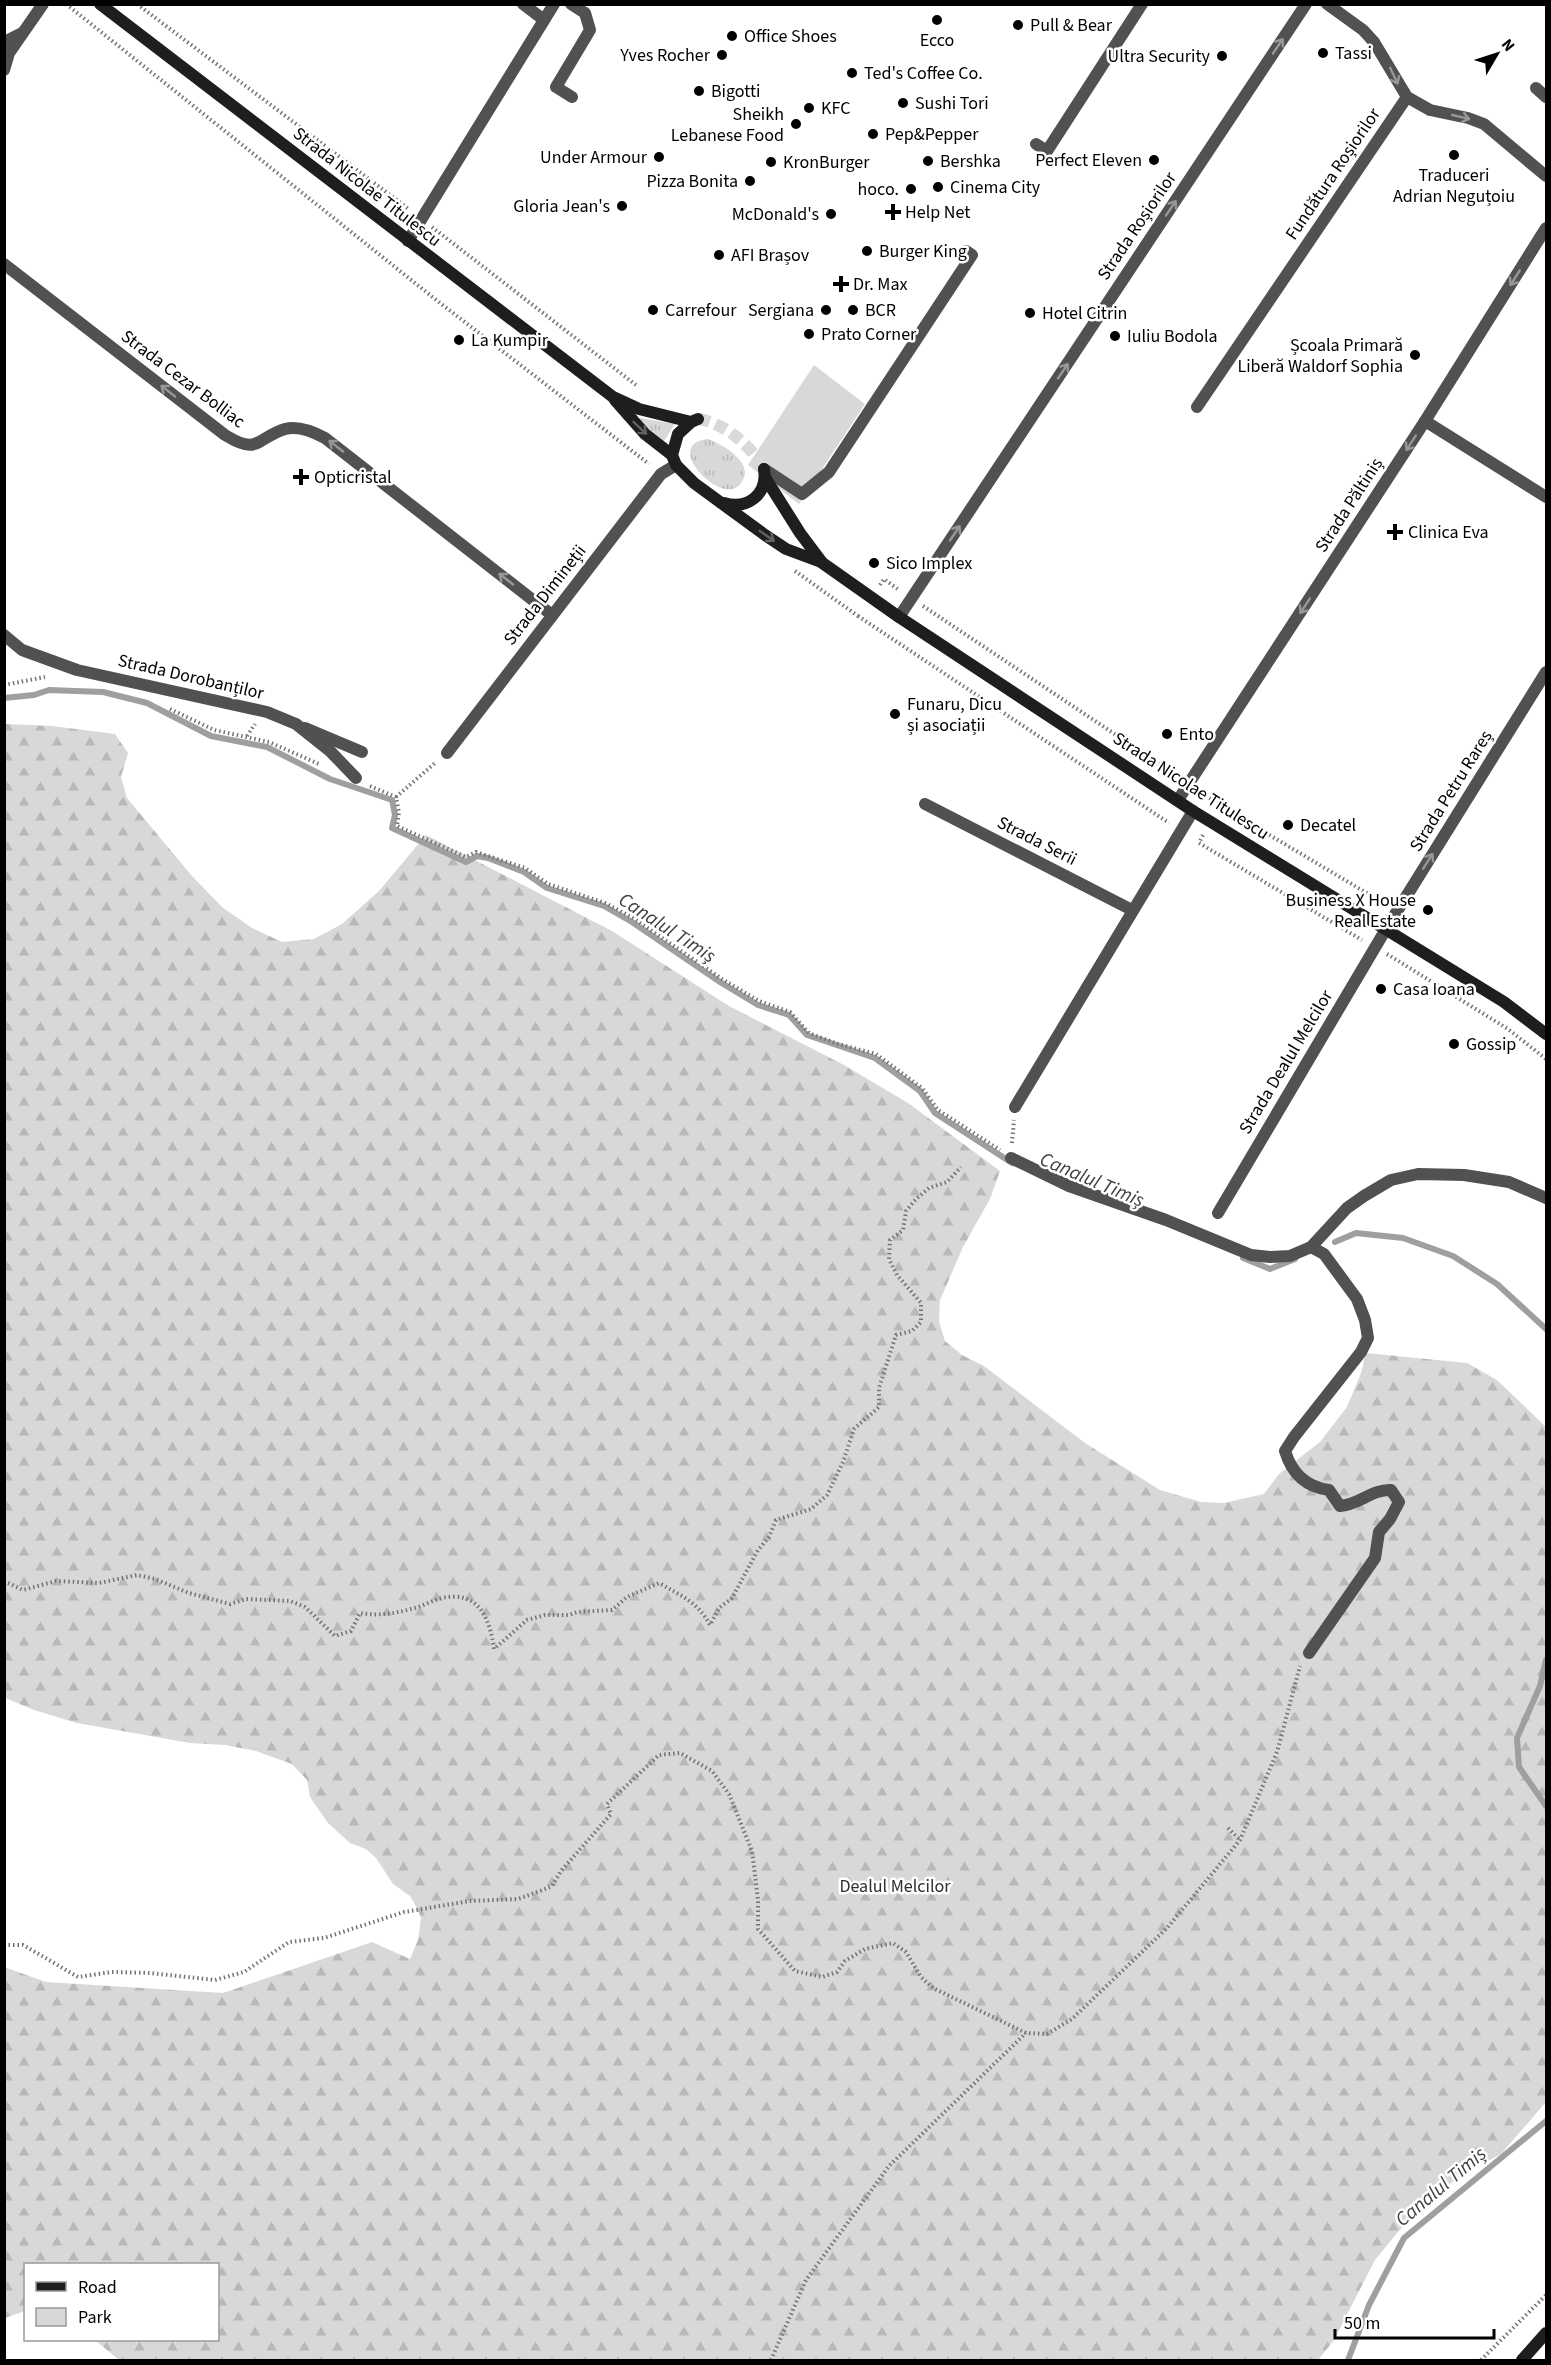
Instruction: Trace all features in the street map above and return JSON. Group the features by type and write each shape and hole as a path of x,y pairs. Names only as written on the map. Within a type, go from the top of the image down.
{"street":[{"path":"4,70 9,53 42,4"},
{"name":"Strada Nicolae Titulescu","path":"100,4 613,397 639,409 694,420 678,434 674,460"},
{"path":"523,4 544,20"},
{"path":"408,241 554,4"},
{"path":"571,4 585,14 590,30 556,87 572,97"},
{"path":"1036,144 1047,151 1142,4"},
{"name":"Strada Roșiorilor","path":"899,617 1306,4"},
{"path":"1326,4 1363,30 1374,42 1407,97 1430,110 1484,124 1546,176"},
{"path":"4,42 22,33"},
{"path":"1536,88 1546,97"},
{"name":"Fundătura Roșiorilor","path":"1197,407 1407,97"},
{"name":"Strada Păltiniș","path":"1178,800 1425,421 1546,228"},
{"path":"720,501 734,506 755,499 764,486 765,474 802,494 829,471 972,255 966,251"},
{"name":"Strada Cezar Bolliac","path":"4,264 225,435 240,444 257,445 286,428 309,430 325,438 552,615"},
{"name":"Strada Nicolae Titulescu","path":"613,397 628,417 674,460 688,478 786,549 821,562 899,617 1193,811 1504,1002 1546,1031"},
{"path":"1425,421 1546,497"},
{"name":"Strada Dimineții","path":"447,753 674,460"},
{"name":"Strada Nicolae Titulescu","path":"765,474 800,534 821,562"},
{"name":"Strada Dorobanților","path":"4,635 22,650 77,670 267,712 296,724 330,751 356,778"},
{"name":"Strada Petru Rareș","path":"1386,929 1546,672"},
{"path":"296,724 362,752"},
{"name":"Strada Serii","path":"925,804 1132,910"},
{"path":"1015,1107 1193,811"},
{"name":"Strada Dealul Melcilor","path":"1218,1213 1386,929"},
{"path":"1011,1158 1069,1186 1166,1220 1251,1256 1290,1256 1311,1247 1347,1208 1364,1196 1391,1180 1418,1174 1464,1175 1509,1182 1546,1198"},
{"path":"1309,1653 1375,1558 1379,1532 1390,1519 1399,1502 1391,1490 1380,1489 1351,1505 1340,1506 1329,1490 1314,1488 1298,1475 1287,1458 1285,1451 1294,1437 1319,1402 1361,1352 1368,1338 1365,1320 1357,1299 1324,1254 1311,1247"},
{"path":"1522,2361 1546,2332"}],"path":[{"path":"66,4 72,6 440,303 661,474"},
{"path":"137,4 422,219 636,385"},
{"path":"793,569 858,616"},
{"path":"4,685 54,675"},
{"path":"170,708 214,730 269,742 327,767"},
{"path":"396,797 447,753"},
{"path":"356,778 396,797"},
{"path":"396,797 399,813 397,826 466,857 476,852 525,868 548,884 605,903 633,918 722,979 759,1001 790,1012 809,1033 838,1044 876,1054 922,1088 938,1110 1011,1158 1015,1107"},
{"path":"1358,937 1508,1029 1546,1059"},
{"path":"4,1581 23,1590 56,1581 99,1582 137,1575 230,1604 246,1599 290,1600 305,1607 335,1636 351,1631 360,1613 376,1616 412,1609 443,1598 459,1597 480,1607 491,1626 494,1649 527,1620 545,1615 612,1610 627,1597 659,1582 688,1599 701,1610 710,1625 719,1608 732,1598 758,1550 769,1537 776,1521 811,1509 827,1495 843,1462 854,1429 879,1407 879,1388 896,1335 912,1330 921,1322 921,1303 897,1275 889,1259 890,1240 903,1230 906,1211 916,1199 929,1188 947,1182 961,1167"},
{"path":"4,1945 23,1945 78,1977 112,1972 150,1972 215,1980 244,1972 289,1942 324,1938 404,1912 470,1901 518,1899 552,1886 561,1871 610,1814 607,1804 659,1755 680,1753 712,1771 729,1794 752,1851 758,1900 758,1929 795,1971 822,1977 837,1972 845,1961 865,1948 893,1943 906,1952 921,1977 933,1988 1026,2033 1047,2034 1072,2019 1167,1928 1240,1840 1277,1752 1301,1663 1309,1653"},
{"path":"1228,1828 1240,1840"},
{"path":"771,2361 806,2280 889,2166 1026,2033"},
{"path":"1481,2361 1546,2295"}],"green space":[{"path":"814,365 865,404 799,504 748,465"},
{"path":"640,418 675,424 664,441 639,421"},
{"path":"708,439 722,446 741,462 745,476 736,488 727,489 716,486 694,464 690,456 691,448 697,442"},
{"name":"Dealul Melcilor","path":"5,724 52,726 115,734 128,753 121,777 127,798 192,876 222,907 252,928 282,942 314,939 342,924 379,891 426,835 612,931 729,1006 844,1065 908,1103 1000,1171 990,1199 963,1247 940,1300 939,1322 945,1341 962,1355 984,1366 1085,1443 1160,1490 1201,1502 1224,1503 1264,1494 1279,1474 1320,1442 1347,1407 1361,1373 1366,1353 1467,1363 1497,1380 1546,1427 1546,2102 1501,2154 1461,2176 1427,2201 1398,2232 1375,2260 1334,2340 1318,2360 119,2360 96,2341 219,2341 219,2263 24,2263 24,2311 5,2318 4,1967 46,1982 223,1993 372,1942 410,1959 418,1940 421,1918 410,1896 393,1884 376,1858 366,1849 350,1843 328,1823 310,1797 307,1780 292,1764 256,1751 225,1745 190,1743 77,1723 34,1710 5,1698"}],"waterway":[{"name":"Canalul Timiș","path":"4,698 34,695 49,690 103,692 147,703 211,736 267,747 330,779 392,800 395,815 392,828 466,862 477,856 488,858 524,872 547,888 604,906 758,1005 789,1015 807,1035 875,1058 920,1091 935,1113 1012,1163"},
{"name":"Canalul Timiș","path":"1335,1242 1356,1233 1403,1238 1453,1256 1497,1284 1546,1329"},
{"name":"Canalul Timiș","path":"1243,1258 1270,1269 1295,1259"},
{"name":"Canalul Timiș","path":"1546,1660 1540,1686 1517,1738 1519,1767 1546,1806"},
{"name":"Canalul Timiș","path":"1348,2360 1369,2305 1404,2238 1546,2121"}],"tunnel":[{"path":"698,419 718,425 736,437 745,444 764,469"}],"place":[{"name":"Ecco","path":"937,20"},
{"name":"Pull & Bear","path":"1018,25"},
{"name":"Office Shoes","path":"732,36"},
{"name":"Tassi","path":"1323,53"},
{"name":"Yves Rocher","path":"722,55"},
{"name":"Ultra Security","path":"1222,56"},
{"name":"Ted's Coffee Co.","path":"852,73"},
{"name":"Bigotti","path":"699,91"},
{"name":"Sushi Tori","path":"903,103"},
{"name":"KFC","path":"809,108"},
{"name":"Sheikh Lebanese Food","path":"796,124"},
{"name":"Pep&Pepper","path":"873,134"},
{"name":"Traduceri Adrian Neguțoiu","path":"1454,155"},
{"name":"Under Armour","path":"659,157"},
{"name":"Perfect Eleven","path":"1154,160"},
{"name":"Bershka","path":"928,161"},
{"name":"KronBurger","path":"771,162"},
{"name":"Pizza Bonita","path":"750,181"},
{"name":"Cinema City","path":"938,187"},
{"name":"hoco.","path":"911,189"},
{"name":"Gloria Jean's","path":"622,206"},
{"name":"Help Net","path":"893,212"},
{"name":"McDonald's","path":"831,214"},
{"name":"Burger King","path":"867,251"},
{"name":"AFI Brașov","path":"719,255"},
{"name":"Dr. Max","path":"841,284"},
{"name":"Carrefour","path":"653,310"},
{"name":"Sergiana","path":"826,310"},
{"name":"BCR","path":"853,310"},
{"name":"Hotel Citrin","path":"1030,313"},
{"name":"Prato Corner","path":"809,334"},
{"name":"Iuliu Bodola","path":"1115,336"},
{"name":"La Kumpir","path":"459,340"},
{"name":"Școala Primară Liberă Waldorf Sophia","path":"1415,355"},
{"name":"Opticristal","path":"301,477"},
{"name":"Clinica Eva","path":"1395,532"},
{"name":"Sico Implex","path":"874,563"},
{"name":"Funaru, Dicu și asociații","path":"895,714"},
{"name":"Ento","path":"1167,734"},
{"name":"Decatel","path":"1288,825"},
{"name":"Business X House Real Estate","path":"1428,910"},
{"name":"Casa Ioana","path":"1381,989"},
{"name":"Gossip","path":"1454,1044"}]}
